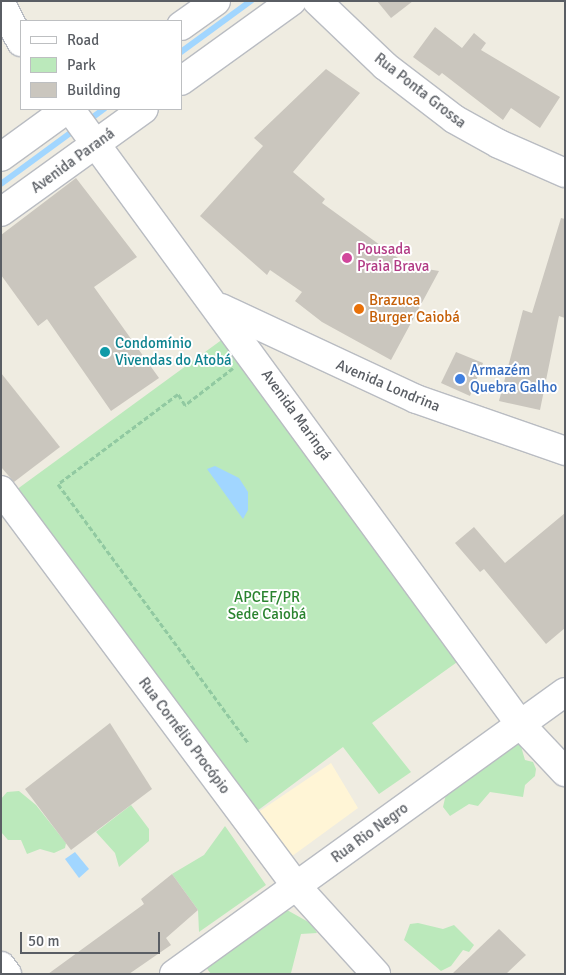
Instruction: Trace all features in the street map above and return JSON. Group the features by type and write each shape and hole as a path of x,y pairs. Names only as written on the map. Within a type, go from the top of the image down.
{"street":[{"path":"182,25 216,1"},
{"path":"182,81 292,1"},
{"name":"Rua Ponta Grossa","path":"317,1 385,66 454,119 499,144 565,172"},
{"path":"1,4 20,40"},
{"path":"1,16 20,41"},
{"path":"1,157 67,110"},
{"name":"Avenida Maringá","path":"69,110 217,306 520,724 565,772"},
{"name":"Avenida Paraná","path":"1,212 143,110"},
{"name":"Avenida Londrina","path":"217,306 416,399 565,451"},
{"name":"Rua Cornélio Procópio","path":"1,490 296,886 376,974"},
{"name":"Rua Rio Negro","path":"174,974 565,692"},
{"path":"1,966 7,974"}],"path":[{"path":"248,743 58,484 178,394 185,405 252,354"}],"shaded area":[{"path":"331,763 358,808 284,862 251,817"}],"green space":[{"name":"APCEF/PR Sede Caiobá","path":"227,336 467,655 372,723 411,772 379,794 343,747 257,811 16,490"},
{"path":"509,743 520,743 525,760 533,762 536,769 535,776 525,785 523,797 490,792 478,806 469,804 450,816 443,807 446,794"},
{"path":"19,791 36,805 66,843 65,848 54,853 40,849 27,854 21,840 8,840 1,832 1,799 7,792"},
{"path":"131,805 149,829 149,841 119,867 115,853 96,832"},
{"path":"225,826 266,885 199,932 198,910 172,874 204,855"},
{"path":"287,910 312,924 317,933 301,934 291,973 211,974 205,966 275,913"},
{"path":"418,923 443,929 454,925 474,945 469,952 463,950 451,966 441,971 404,940 410,924"}],"water":[{"path":"215,466 239,478 248,492 248,510 243,519 207,469"},
{"path":"75,852 89,869 79,878 65,859"}],"building":[{"path":"377,1 413,1 391,18"},
{"path":"435,27 462,48 474,33 486,43 481,50 560,97 540,128 511,108 503,120 442,73 439,76 413,57"},
{"path":"326,69 360,93 293,172 325,199 322,203 409,266 439,271 391,360 322,322 295,301 302,292 270,270 267,275 200,216 263,146 254,138"},
{"path":"76,178 137,257 94,287 159,378 111,411 47,319 38,326 1,275 1,235"},
{"path":"561,218 565,219 565,318 559,316 540,410 499,401 523,310 532,313"},
{"path":"456,352 483,363 470,396 441,383"},
{"path":"1,373 60,447 14,482 1,467"},
{"path":"565,513 565,628 546,644 484,569 480,572 455,543 474,527 505,563"},
{"path":"110,723 152,789 71,850 25,789"},
{"path":"172,874 198,910 166,938 171,945 129,974 48,974 144,904 141,899"},
{"path":"499,929 526,955 506,974 452,974"}],"waterway":[{"path":"182,51 251,1"},
{"path":"88,121 103,110"},
{"path":"1,184 76,129"}],"place":[{"name":"Pousada Praia Brava","path":"347,258"},
{"name":"Brazuca Burger Caiobá","path":"359,309"},
{"name":"Condomínio Vivendas do Atobá","path":"105,352"},
{"name":"Armazém Quebra Galho","path":"460,379"}]}
